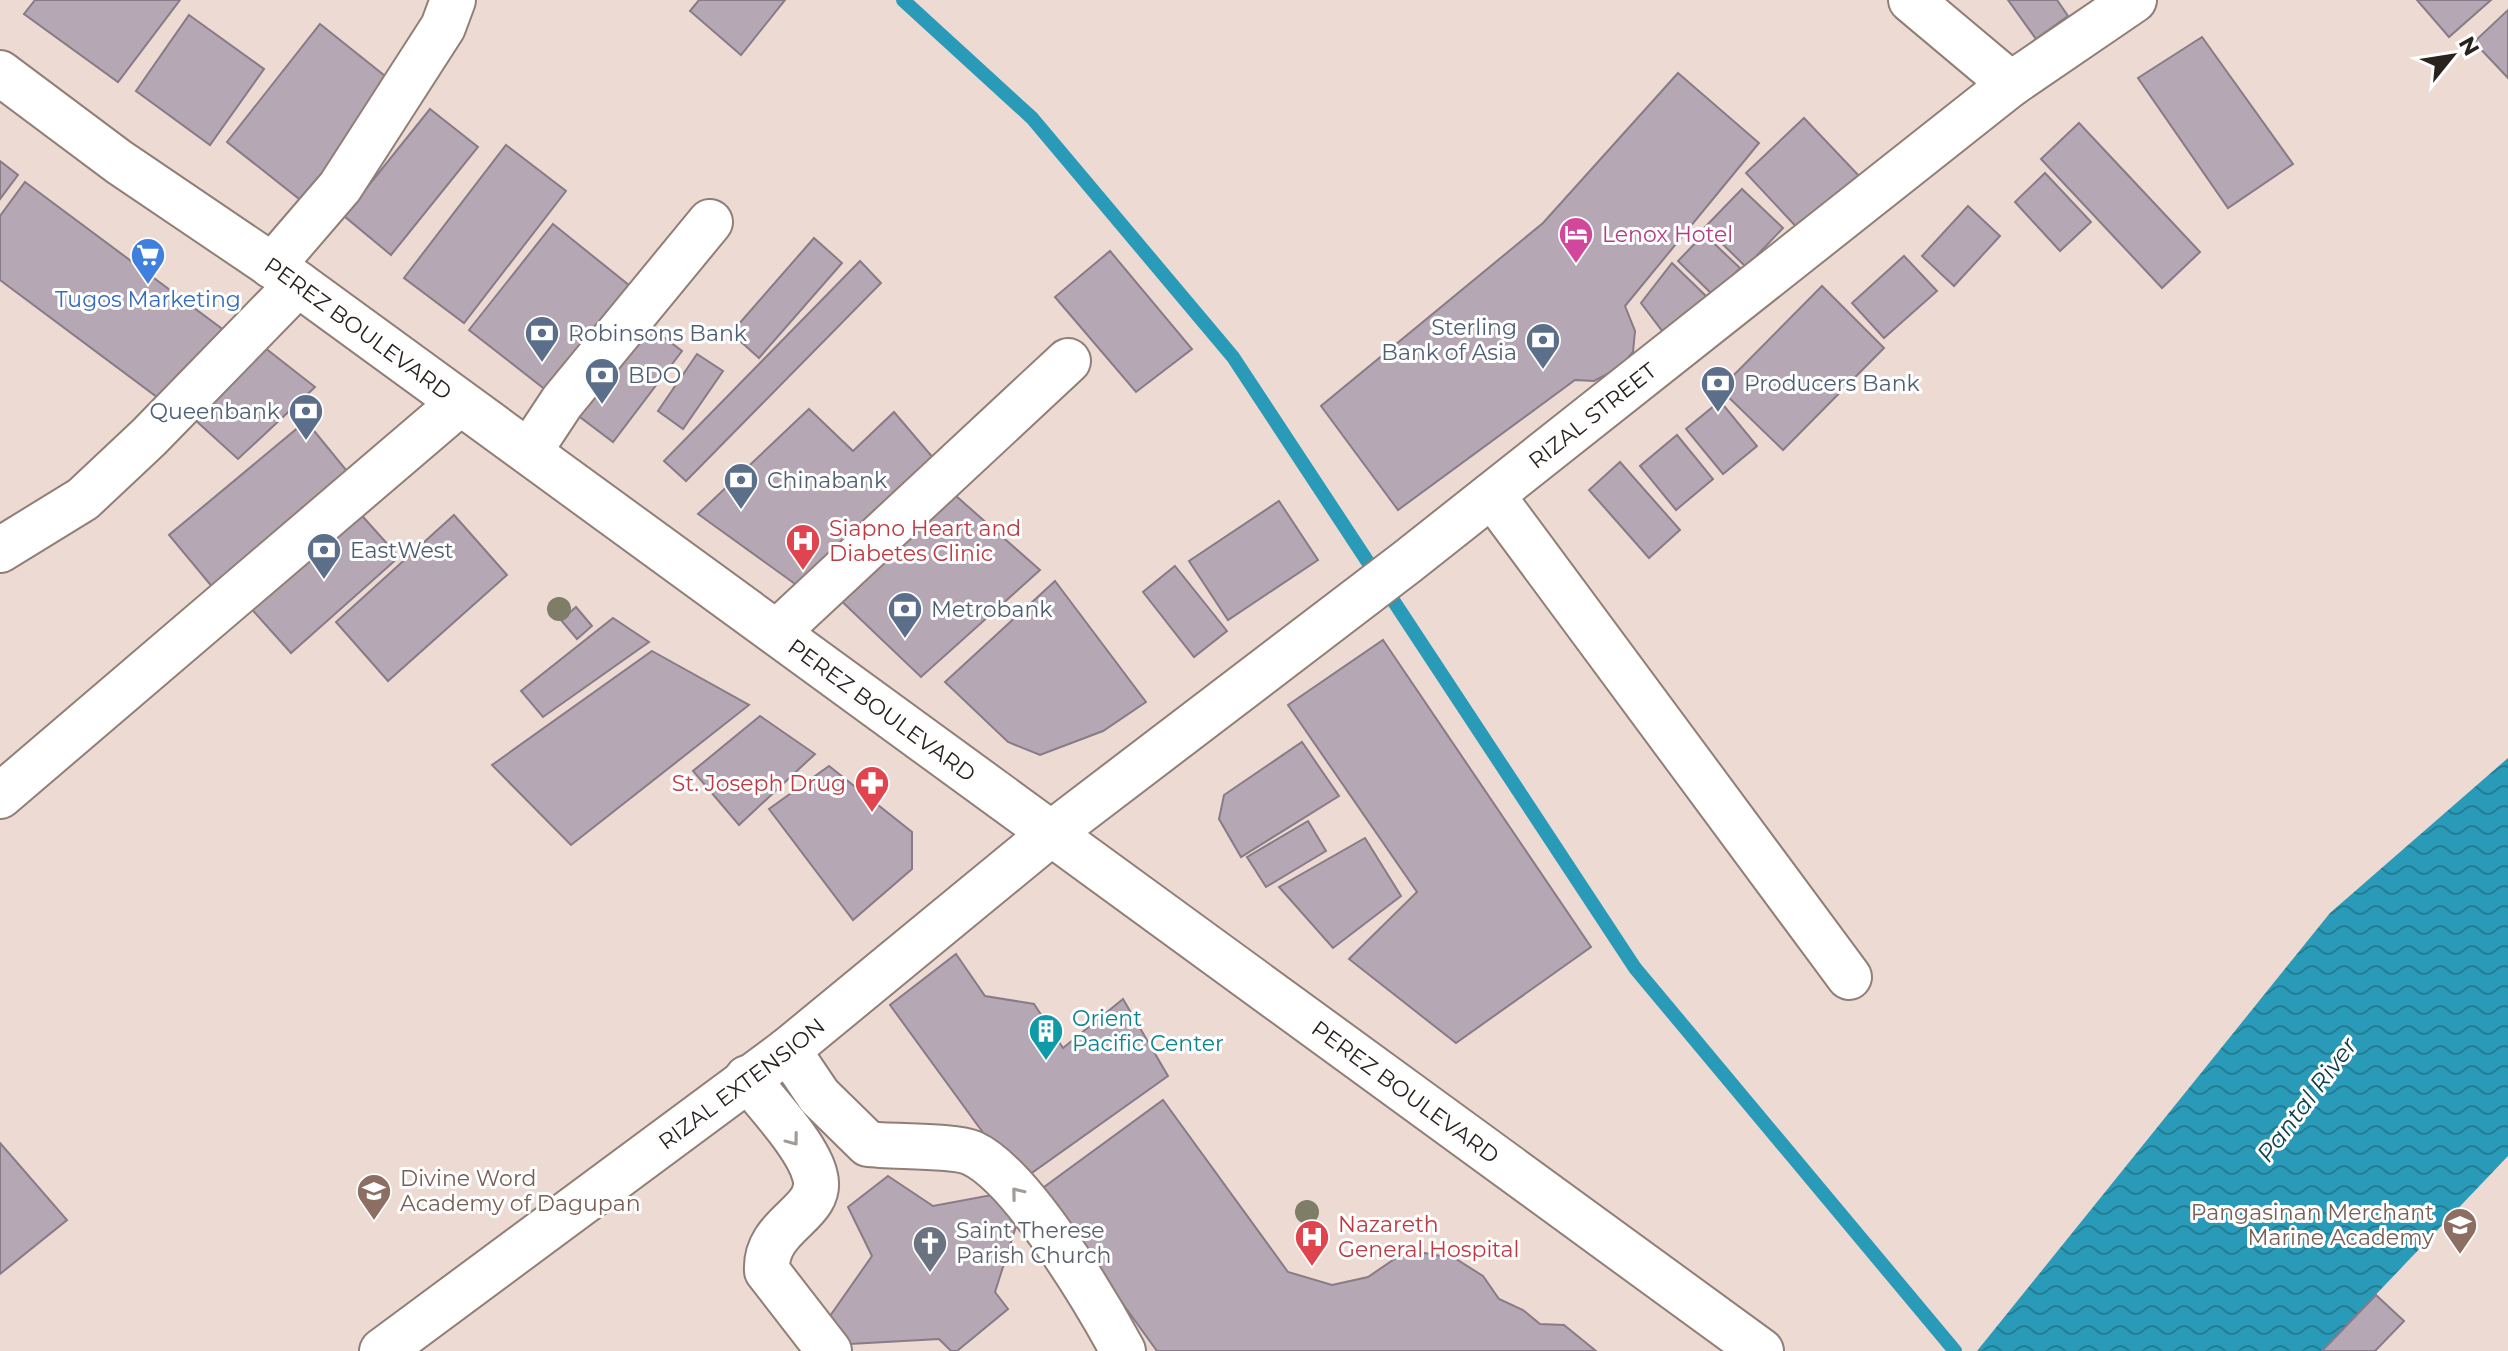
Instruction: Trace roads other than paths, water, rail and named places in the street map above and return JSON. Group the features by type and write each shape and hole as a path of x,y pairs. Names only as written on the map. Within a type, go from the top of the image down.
{"street":[{"path":"0,550 83,499 149,437 285,275 443,27 453,0"},
{"path":"1911,0 2011,84"},
{"name":"RIZAL STREET","path":"1053,832 1407,562 2011,84 2134,0"},
{"name":"PEREZ BOULEVARD","path":"0,73 119,162 285,275 1053,832 1761,1351"},
{"path":"529,452 562,402 710,222"},
{"path":"777,632 1068,361"},
{"path":"0,796 460,403"},
{"path":"1492,495 1849,977"},
{"name":"RIZAL EXTENSION","path":"382,1351 788,1050 1053,832"},
{"path":"788,1050 819,1096 868,1144 970,1152 1001,1173 1061,1252 1123,1351"},
{"path":"747,1078 809,1160 817,1178 814,1200 772,1241 766,1255 767,1271 829,1351"}],"water":[{"name":"Pantal River","path":"2508,758 2508,1156 2322,1351 1977,1351 2330,913"}],"waterway":[{"path":"903,0 1032,118 1233,357 1635,968 1955,1351"}],"place":[{"name":"Lenox Hotel","path":"1576,265"},
{"name":"Tugos Marketing","path":"148,286"},
{"name":"Robinsons Bank","path":"542,364"},
{"name":"Sterling Bank of Asia","path":"1543,371"},
{"name":"BDO","path":"602,406"},
{"name":"Producers Bank","path":"1718,414"},
{"name":"Queenbank","path":"306,442"},
{"name":"Chinabank","path":"741,511"},
{"name":"Siapno Heart and Diabetes Clinic","path":"803,572"},
{"name":"EastWest","path":"324,581"},
{"name":"Metrobank","path":"905,640"},
{"name":"St. Joseph Drug","path":"872,814"},
{"name":"Orient Pacific Center","path":"1046,1062"},
{"name":"Divine Word Academy of Dagupan","path":"374,1222"},
{"name":"Pangasinan Merchant Marine Academy","path":"2460,1256"},
{"name":"Nazareth General Hospital","path":"1312,1268"},
{"name":"Saint Therese Parish Church","path":"930,1274"}]}
